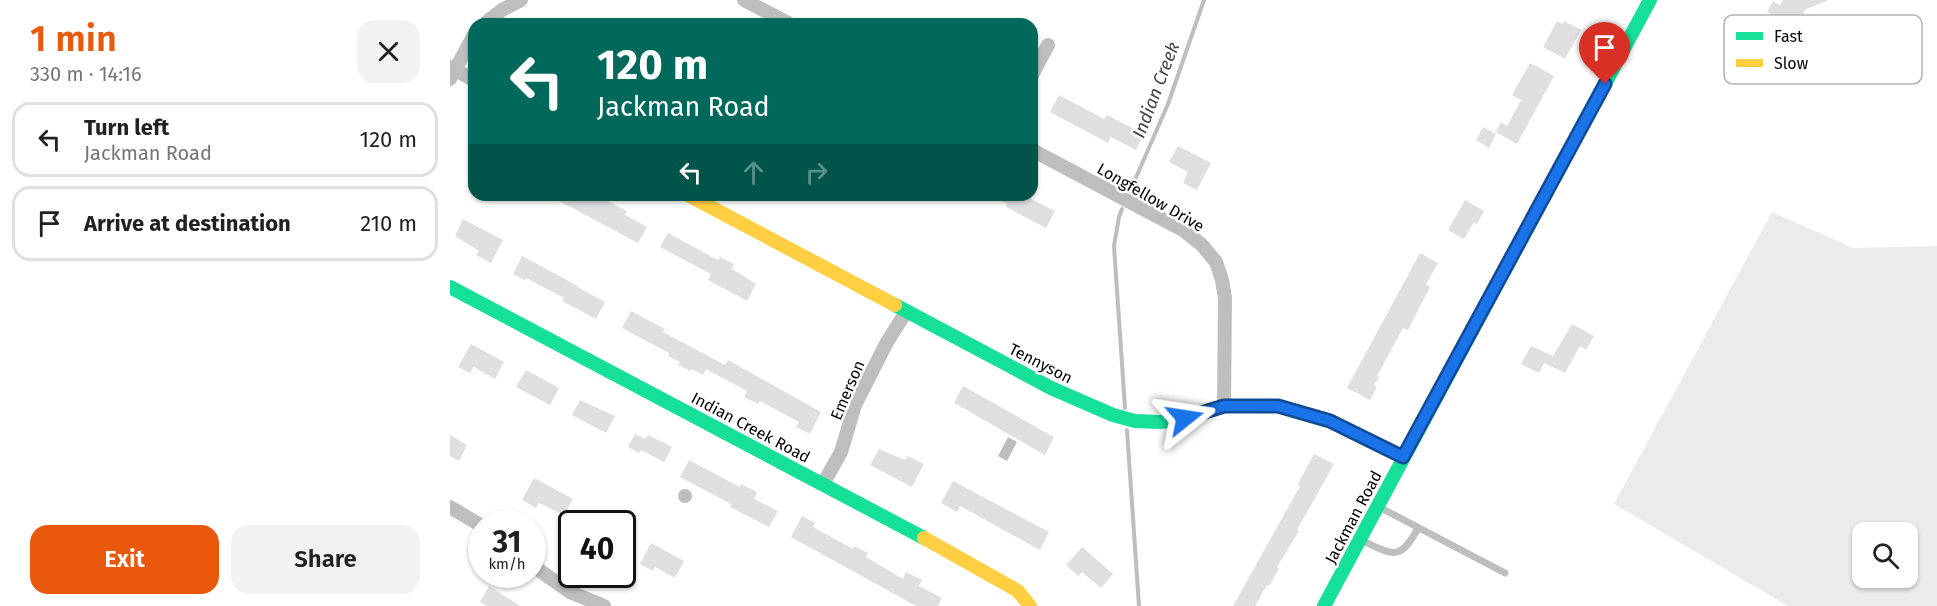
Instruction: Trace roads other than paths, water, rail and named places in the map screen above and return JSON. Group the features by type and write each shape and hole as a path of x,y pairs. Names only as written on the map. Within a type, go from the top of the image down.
{"street":[{"path":"492,18 521,0"},
{"path":"744,0 778,18"},
{"name":"Jackman Road","path":"1324,606 1650,0"},
{"path":"468,45 452,72 468,78"},
{"path":"1038,64 1048,45"},
{"name":"Longfellow Drive","path":"1038,153 1183,230 1202,245 1216,262 1225,297 1224,406"},
{"name":"Tennyson","path":"699,201 1051,388 1113,415 1135,421 1161,422 1206,413 1224,406 1278,406 1330,421 1403,457"},
{"name":"Indian Creek Road","path":"450,287 999,579 1018,591 1030,606"},
{"name":"Emerson","path":"823,484 840,452 855,405 887,342 906,312"},
{"path":"450,507 468,518"},
{"path":"546,576 570,592 604,606"}],"lane":[{"path":"1377,506 1505,573"},
{"path":"1360,539 1383,549 1398,552 1408,547 1418,528"}],"waterway":[{"name":"Indian Creek","path":"1131,189 1168,104 1204,0"},
{"name":"Indian Creek","path":"1122,209 1114,246 1125,408"},
{"name":"Indian Creek","path":"1127,430 1139,606"}]}
